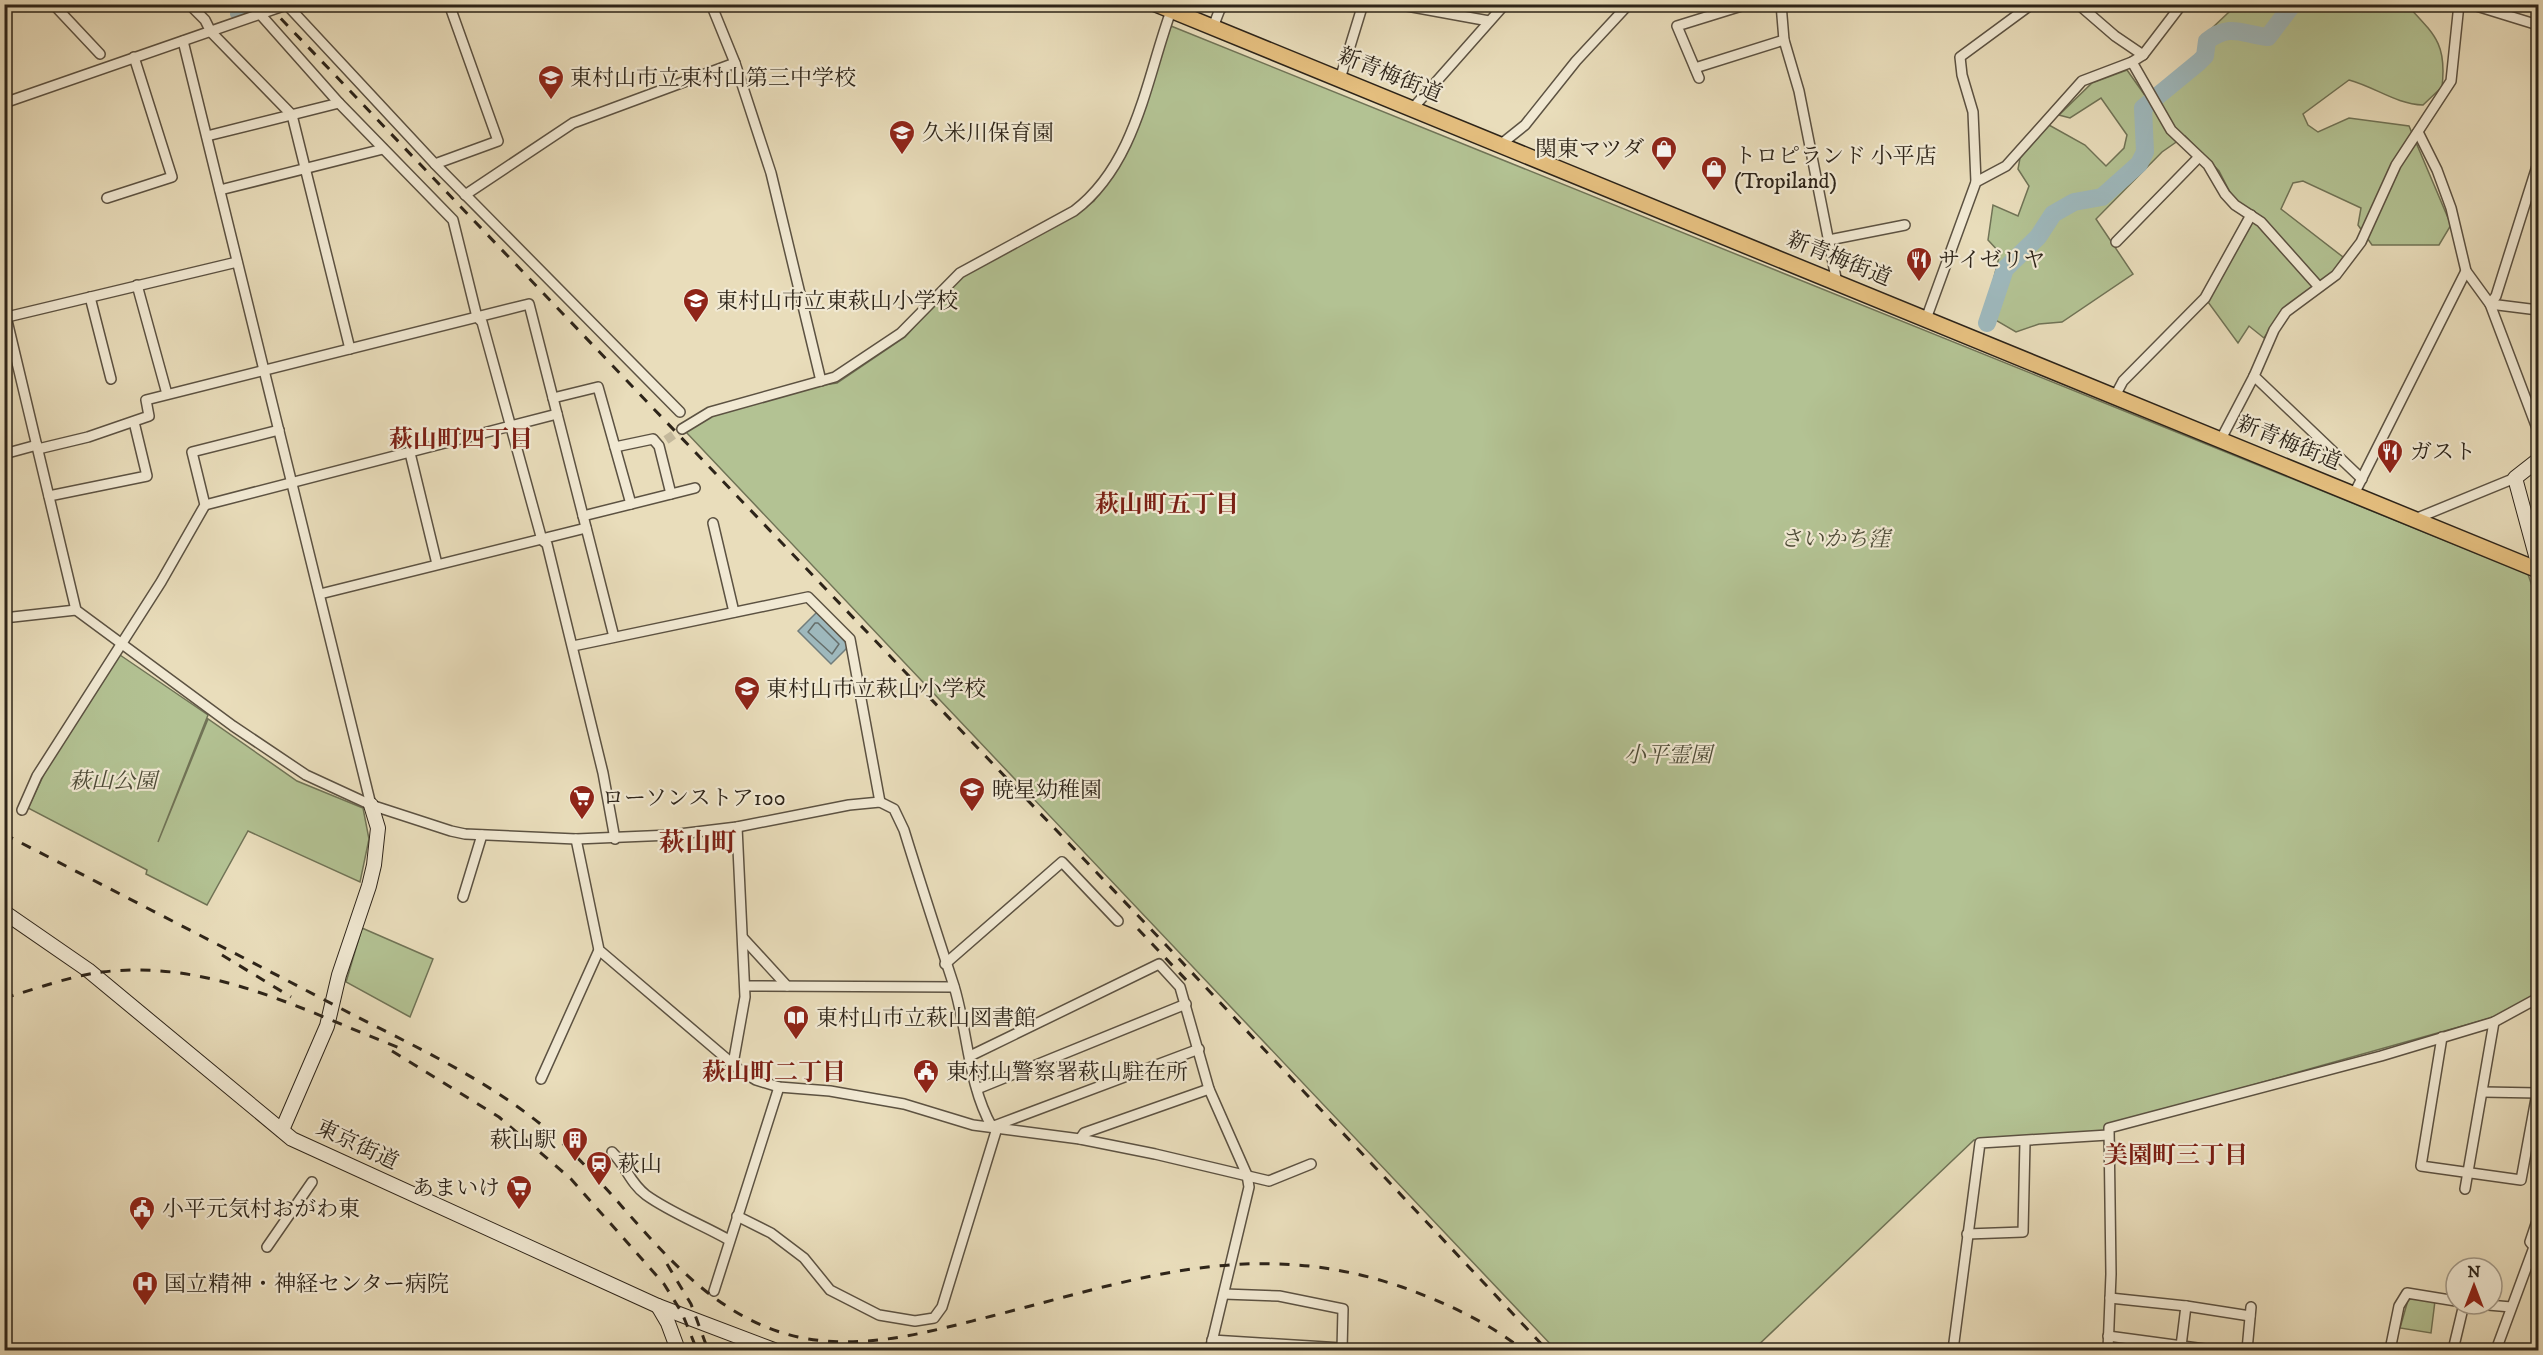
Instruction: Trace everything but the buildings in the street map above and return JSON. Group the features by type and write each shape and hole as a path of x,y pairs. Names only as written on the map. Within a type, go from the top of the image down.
{"main road":[{"name":"新青梅街道","path":"1156,4 2538,570"}],"street":[{"path":"53,4 100,54"},
{"path":"189,4 205,20 211,32 292,115 350,349"},
{"path":"435,164 498,141 449,4"},
{"path":"711,4 735,63 771,173 821,381"},
{"path":"1213,27 1220,9 1227,4"},
{"path":"1340,78 1363,4"},
{"path":"1396,4 1489,21"},
{"path":"1413,108 1505,4"},
{"path":"1500,145 1525,124 1576,61 1629,4"},
{"path":"1699,78 1677,26 1748,4"},
{"path":"1781,4 1784,40 1799,91 1818,199 1837,283"},
{"path":"1926,319 1976,182 1973,112 1962,75 1960,57 2032,4"},
{"path":"2078,4 2115,36 2143,54"},
{"path":"1976,182 2006,166 2082,81 2132,62 2143,54 2182,4"},
{"path":"2221,439 2254,376 2274,330 2286,312 2344,267 2361,242 2396,165 2451,81 2459,4"},
{"path":"2470,4 2538,25"},
{"path":"4,103 288,5 435,164 680,412"},
{"path":"682,429 710,412 835,377 901,333 960,273 1074,211 1090,199 1107,179 1125,147 1138,115 1171,11"},
{"path":"260,14 382,149 453,220 477,317 482,322 509,428 542,540 547,544 603,773 615,839"},
{"path":"1695,68 1784,40"},
{"path":"183,41 378,828 369,886 339,975 327,1026 282,1130"},
{"path":"107,198 172,177 134,57"},
{"path":"2132,62 2171,130 2208,165 2225,194 2235,205 2251,215 2276,237 2319,287"},
{"path":"465,195 573,123 735,63"},
{"path":"207,136 339,103"},
{"path":"2418,132 2437,170 2451,208 2466,271 2490,304 2538,431"},
{"path":"220,190 382,149"},
{"path":"2116,242 2199,157"},
{"path":"2490,304 2496,296 2538,164"},
{"path":"2115,396 2123,381 2205,298 2251,215"},
{"path":"1829,240 1905,225"},
{"path":"237,262 90,297 6,312 76,610 119,644 306,776 371,805 451,831 482,835 615,839 737,827 838,807 880,802 894,809 904,830 954,987 977,1089 994,1127 942,1307 934,1318 915,1321 879,1315 830,1290 804,1258 771,1233 737,1216"},
{"path":"2354,494 2466,271"},
{"path":"137,285 167,394"},
{"path":"90,297 111,379"},
{"path":"4,454 88,437 134,422 149,416 146,400 529,304 614,637"},
{"path":"2490,304 2538,310"},
{"path":"2254,376 2362,479"},
{"path":"553,398 598,387 631,504"},
{"path":"205,505 558,414"},
{"path":"49,496 147,476 134,422"},
{"path":"22,810 37,776 119,644 161,582 205,505 192,452 279,430"},
{"path":"615,447 653,439 662,443 671,494"},
{"path":"410,453 437,564"},
{"path":"2415,519 2514,478 2538,460"},
{"path":"2514,478 2538,563"},
{"path":"583,516 695,488"},
{"path":"713,522 734,612"},
{"path":"320,594 586,528"},
{"path":"573,646 808,597 850,639 880,802"},
{"path":"4,618 76,610"},
{"path":"734,1064 745,986 737,827"},
{"path":"463,897 482,835"},
{"path":"541,1079 599,950 576,839"},
{"path":"945,964 1062,862 1118,921"},
{"name":"東京街道","path":"4,912 88,970 282,1130 302,1143 658,1306 774,1350"},
{"path":"743,938 787,986"},
{"path":"599,950 734,1064 756,1080 779,1087 830,1091 895,1102 973,1125 1080,1139 1269,1181 1311,1164"},
{"path":"970,1056 1159,964 1180,987 1209,1089 1247,1175 1249,1187 1210,1350"},
{"path":"745,986 954,987"},
{"path":"2108,1350 2109,1128 2494,1022 2538,998"},
{"path":"977,1089 1186,1004"},
{"path":"2465,1189 2494,1022"},
{"path":"2442,1037 2421,1166 2521,1180 2538,1093 2483,1092"},
{"path":"994,1127 1199,1049"},
{"path":"714,1291 779,1087"},
{"path":"1080,1139 1084,1134 1209,1089"},
{"path":"1953,1350 1980,1143 2025,1142 2108,1135"},
{"path":"1968,1234 2024,1232 2025,1142"},
{"path":"612,1152 623,1163 626,1175 646,1195 729,1240"},
{"path":"267,1246 312,1182"},
{"path":"2496,1350 2535,1246 2530,1242 2538,1218"},
{"path":"2390,1350 2399,1306 2407,1293 2444,1299"},
{"path":"1212,1340 1342,1349 1343,1309 1279,1296 1224,1294"},
{"path":"2110,1298 2251,1311 2247,1350"},
{"path":"658,1306 668,1323 678,1350"},
{"path":"2181,1346 2186,1306"},
{"path":"2504,1306 2511,1307"},
{"path":"2453,1350 2461,1316"},
{"path":"2108,1336 2212,1350"}],"green space":[{"path":"2227,5 2407,5 2425,24 2441,50 2443,72 2442,87 2423,105 2404,102 2349,80 2303,114 2308,125 2318,132 2349,118 2409,126 2451,225 2439,245 2372,245 2358,225 2361,208 2303,181 2293,183 2281,209 2343,257 2336,269 2282,311 2264,338 2249,326 2238,343 2208,302 2255,213 2234,200 2219,171 2185,136 2162,152 2096,219 2133,274 2062,322 2039,324 2016,332 1985,314 2000,253 1988,240 1993,205 2018,216 2029,186 2018,169 2020,158 2049,125 2085,145 2106,166 2124,148 2127,135 2101,98 2070,118 2059,115 2092,83 2127,70 2144,94 2153,90 2199,55 2209,31 2229,12"},
{"name":"小平霊園","path":"1171,26 2528,574 2538,604 2538,993 2498,1016 2106,1126 2103,1136 1974,1140 1753,1350 1556,1350 685,431 712,415 810,387 837,383 905,337 962,274 1077,214 1094,201 1129,149"},
{"name":"萩山公園","path":"120,655 208,715 158,842 208,719 297,781 363,808 369,839 360,882 248,831 207,905 146,874 147,870 28,808 46,770 115,656"},
{"path":"362,928 433,959 410,1017 346,982"},
{"path":"2412,1298 2435,1301 2431,1333 2400,1328 2408,1300"}],"water":[{"path":"817,612 849,646 831,664 798,631"}],"waterway":[{"path":"1987,323 2005,269 2038,237 2053,214 2074,202 2102,197 2139,164 2145,152 2143,108 2205,56 2207,41 2223,32 2230,31 2268,37 2293,4"},
{"path":"235,14 255,8"}],"tunnel":[{"path":"666,440 682,429"}],"railway":[{"path":"267,4 1165,944 1547,1350"},
{"path":"4,834 480,1082 508,1100 558,1139 694,1282 725,1305 760,1324 798,1337 847,1342 896,1338 1146,1277 1196,1268 1245,1264 1295,1265 1348,1272 1402,1287 1450,1306 1523,1350"},
{"path":"1138,929 1189,983"},
{"path":"222,955 291,997"},
{"path":"4,998 102,972 143,970 182,973 258,992 405,1050"},
{"path":"392,1051 499,1117 571,1179 664,1284 682,1313 697,1350"},
{"path":"667,1264 691,1304 708,1350"}],"place":[{"name":"東村山市立東村山第三中学校","path":"551,101"},
{"name":"久米川保育園","path":"902,156"},
{"name":"関東マツダ","path":"1664,172"},
{"name":"トロピランド 小平店 (Tropiland)","path":"1714,192"},
{"name":"サイゼリヤ","path":"1919,283"},
{"name":"東村山市立東萩山小学校","path":"696,324"},
{"name":"ガスト","path":"2390,475"},
{"name":"東村山市立萩山小学校","path":"747,712"},
{"name":"暁星幼稚園","path":"972,813"},
{"name":"ローソンストア100","path":"582,821"},
{"name":"東村山市立萩山図書館","path":"796,1041"},
{"name":"東村山警察署萩山駐在所","path":"926,1095"},
{"name":"萩山駅","path":"575,1163"},
{"name":"萩山","path":"599,1187"},
{"name":"あまいけ","path":"519,1211"},
{"name":"小平元気村おがわ東","path":"142,1232"},
{"name":"国立精神・神経センター病院","path":"145,1307"}],"district":[{"name":"萩山町四丁目","path":"461,440"},
{"name":"萩山町五丁目","path":"1167,505"},
{"name":"萩山町","path":"698,843"},
{"name":"萩山町二丁目","path":"774,1073"},
{"name":"美園町三丁目","path":"2176,1156"}],"park label":[{"name":"さいかち窪","path":"1835,539"}]}
